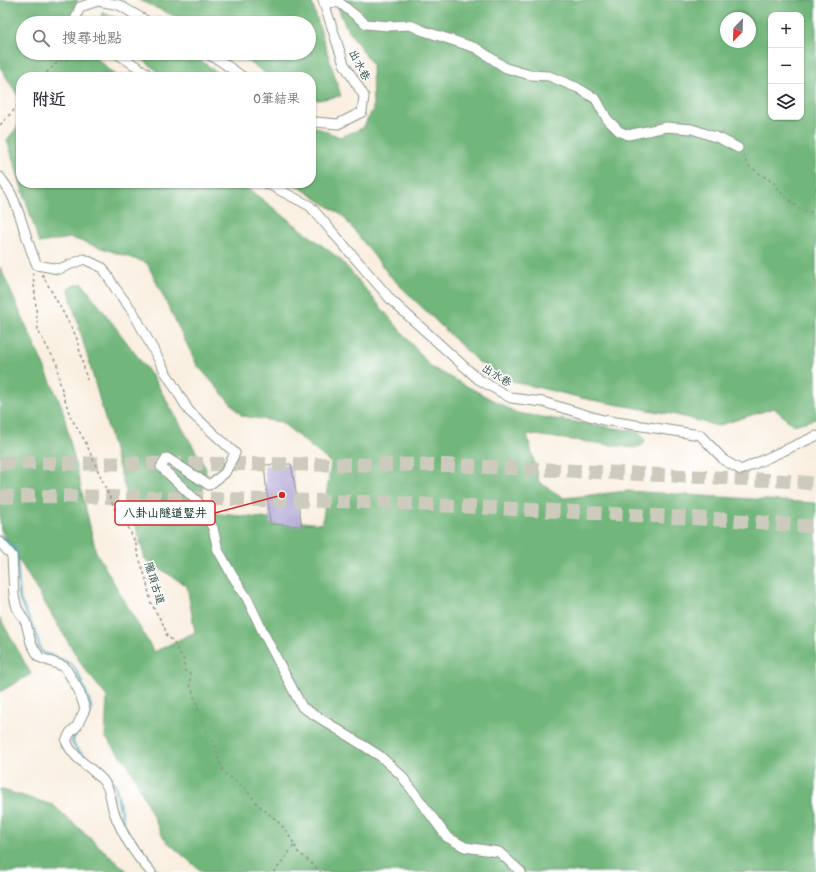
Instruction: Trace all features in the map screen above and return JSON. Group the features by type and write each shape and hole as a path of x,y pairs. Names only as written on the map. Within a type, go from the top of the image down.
{"street":[{"path":"77,16 80,7 98,1 119,5 138,16"},
{"name":"出水巷","path":"316,122 338,124 362,112 364,96 344,64 324,1"},
{"path":"324,1 340,3 366,24 389,26 410,25 476,48 506,68 530,75 549,76 578,88 596,99 606,119 618,132 628,135 666,127 692,129 721,139 738,148"},
{"path":"127,60 145,72"},
{"path":"219,60 236,72"},
{"path":"0,176 13,196 26,233 30,251 38,265 60,269 84,259 103,268 115,288 133,312 188,411 235,453 225,473 209,485 167,458 161,467 198,502 213,528 218,550 247,598 302,707 380,756 400,775 448,837 466,847 499,852 521,872"},
{"name":"出水巷","path":"276,188 310,206 392,301 478,379 511,398 543,402 603,420 700,435 725,461 741,470 816,436"},
{"path":"0,542 12,556 14,596 17,608 26,623 31,643 39,657 65,667 80,691 85,709 77,726 70,733 66,741 77,759 96,772 107,785 114,812 124,835 142,862 151,872"}],"path":[{"path":"47,72 59,61 64,60"},
{"path":"0,125 16,108"},
{"path":"738,148 750,167 774,184 782,194 801,210 816,213"},
{"path":"38,265 48,287 76,336 87,380"},
{"name":"隴頂古道","path":"38,265 32,274 38,317 38,330 57,364 59,380 70,416 85,441 117,514 128,527 136,544 151,602 164,626 167,636 176,646 184,661 184,670 190,674 190,684 206,731 214,744 218,761 224,773 246,789 258,805 284,828 297,851 321,872"},
{"path":"272,872 276,869 294,845"}],"green space":[{"path":"0,0 78,0 71,16 16,16 16,60 99,60 112,72 16,72 16,93 0,67"},
{"path":"139,0 311,0 316,16 174,16"},
{"path":"335,0 816,0 816,419 793,425 774,408 717,426 676,415 586,399 503,379 476,360 389,275 343,216 301,188 316,188 316,127 340,137 363,128 373,109 372,64 346,27"},
{"path":"102,12 112,16 101,16"},
{"path":"316,16 341,96 316,99 316,72 264,72 246,60 316,60"},
{"path":"143,60 200,60 216,72 158,72"},
{"path":"16,128 16,169 7,140"},
{"path":"22,188 247,188 341,260 431,367 517,413 634,431 641,434 645,440 644,444 633,448 527,434 539,482 564,498 627,491 816,503 816,872 202,872 164,839 129,766 105,737 107,697 83,667 1,530 0,267 62,407 96,552 154,652 195,632 187,586 145,559 68,288 82,283 153,377 206,469 200,512 322,524 331,463 281,422 242,416 197,365 147,263 71,238 39,243"},
{"path":"0,618 31,674 0,692"},
{"path":"0,789 53,805 128,872 0,872"}],"building":[{"path":"291,464 302,526 270,524 264,465"}],"waterway":[{"path":"0,535 16,551 20,600 35,631 41,652 73,666 84,687 91,711 80,727"},
{"path":"76,733 72,742 77,750 102,770 115,784 124,826 151,865 159,872"}],"tunnel":[{"path":"0,463 447,465 790,481 816,484"},
{"path":"0,497 56,496 376,502 733,520 816,527"}],"place":[{"name":"八卦山隧道豎井","path":"282,495"}]}
